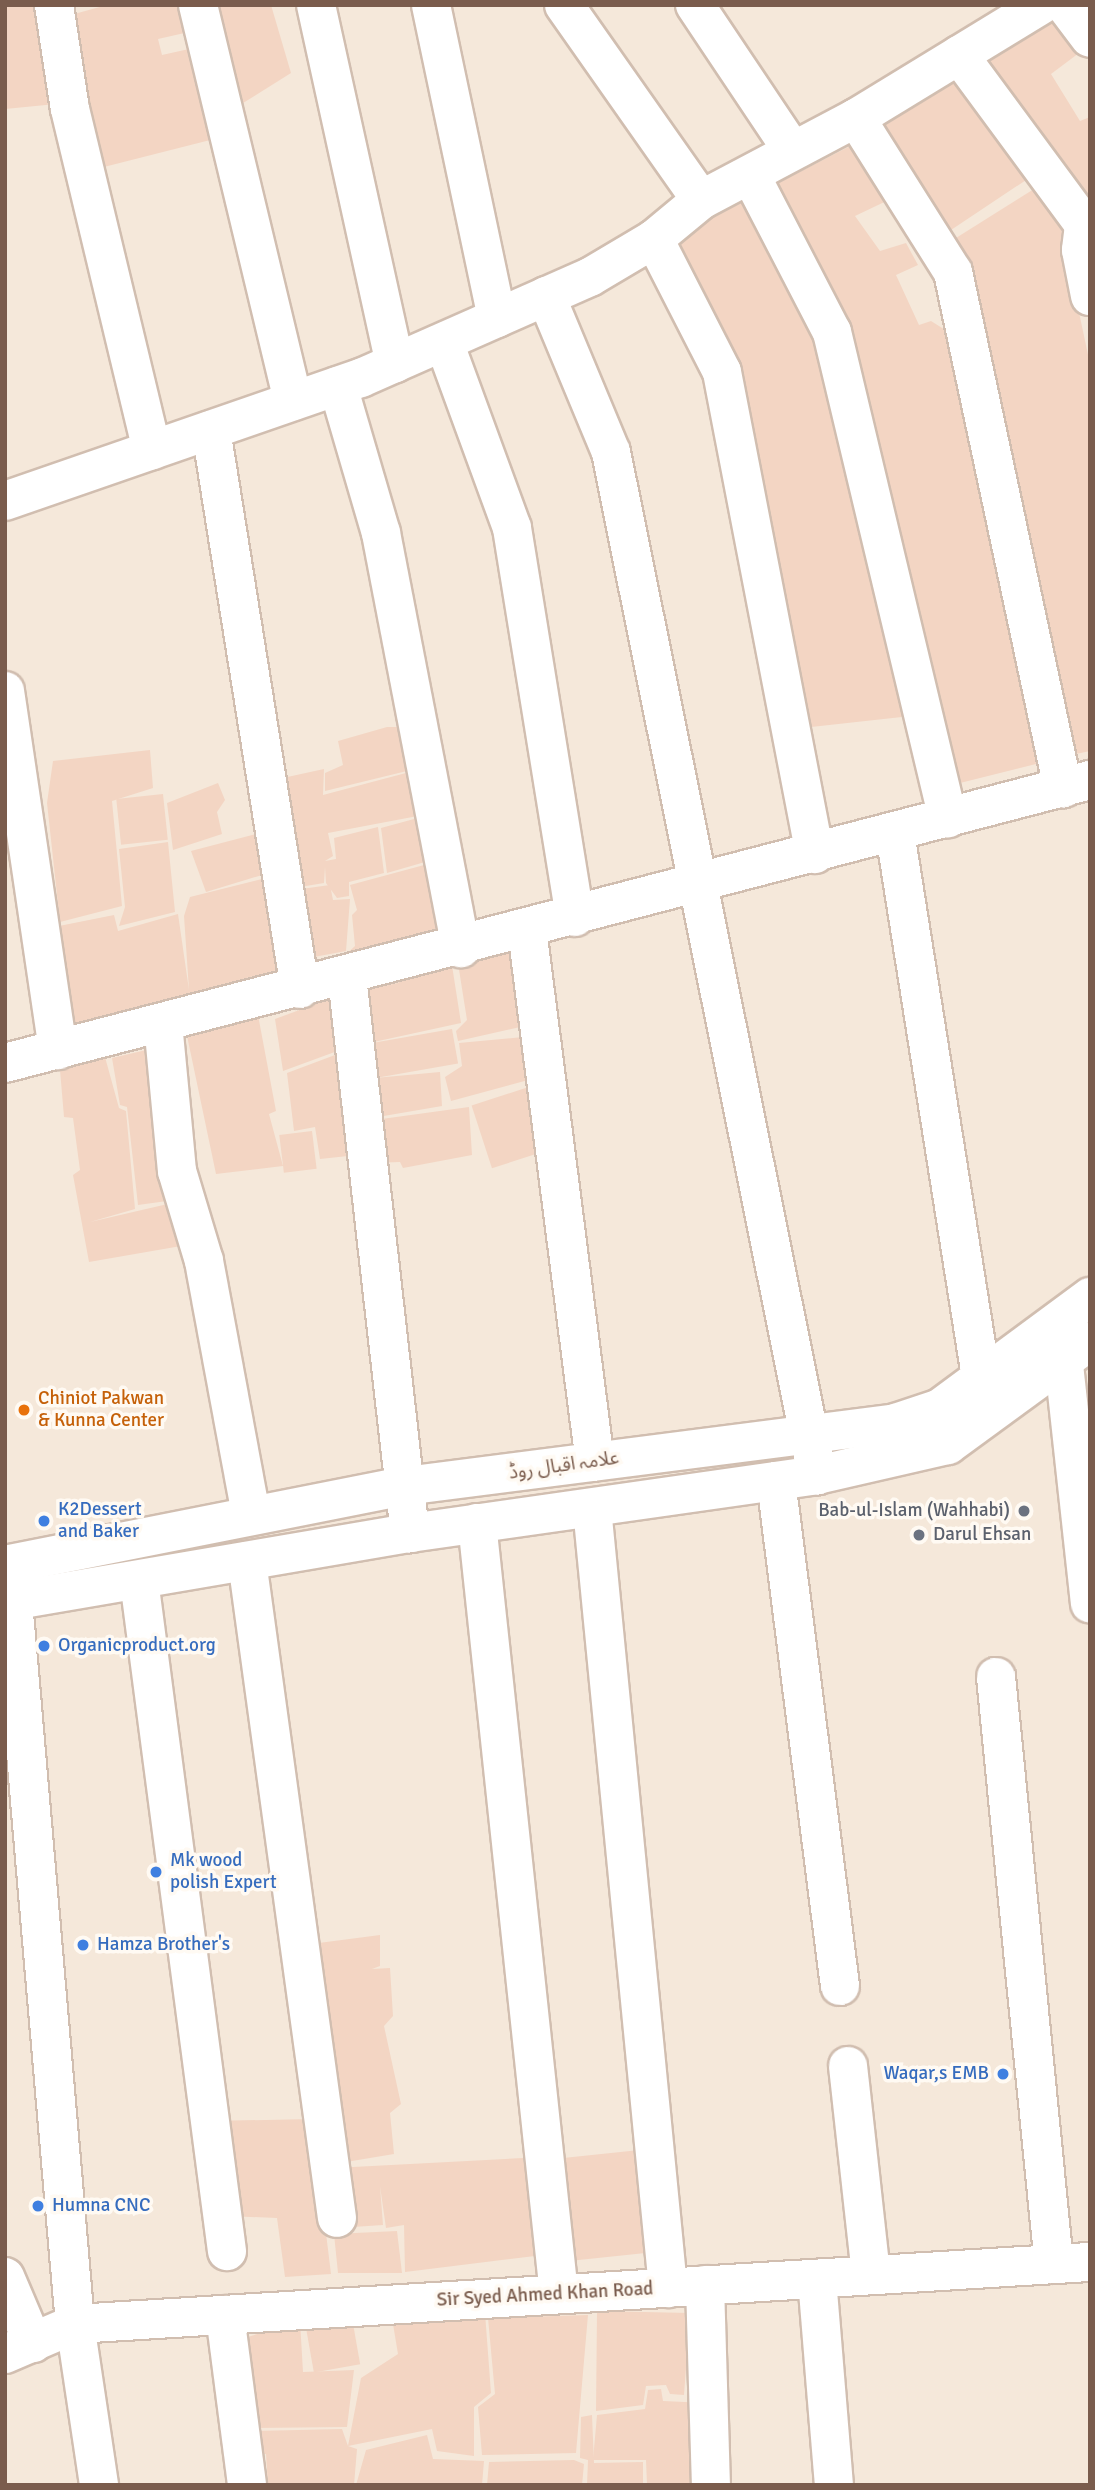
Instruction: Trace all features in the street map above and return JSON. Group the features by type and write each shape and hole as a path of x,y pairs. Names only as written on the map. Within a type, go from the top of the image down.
{"street":[{"path":"54,5 70,109 152,450"},
{"path":"198,5 293,401"},
{"path":"316,5 395,363"},
{"path":"431,5 497,318"},
{"path":"564,5 701,200"},
{"path":"695,5 792,150"},
{"path":"5,501 338,386 546,296 654,239 701,200 751,176 792,150 856,118 1041,5"},
{"path":"1065,5 1090,38"},
{"path":"959,55 1087,229 1081,250 1090,296"},
{"path":"5,1063 347,977 1083,784 953,272 856,118"},
{"path":"751,176 832,332 948,818"},
{"path":"654,239 722,372 815,854"},
{"path":"546,296 611,452 702,883 806,1433 817,1475"},
{"path":"444,342 512,528 575,917"},
{"path":"338,386 381,533 461,947"},
{"path":"211,430 300,989"},
{"path":"5,691 58,1050"},
{"path":"895,833 987,1417"},
{"path":"527,930 595,1462"},
{"path":"347,977 410,1533"},
{"path":"163,1023 177,1171 204,1261 251,1515"},
{"name":"علامہ اقبال روڈ","path":"8,1573 251,1515 405,1486 920,1416 981,1378 1090,1297"},
{"path":"1058,1321 1077,1350 1090,1603"},
{"path":"99,2485 75,2324 8,1573 139,1580 410,1533 817,1475 948,1446 1077,1350"},
{"path":"776,1481 840,1986"},
{"path":"592,1508 711,2485"},
{"path":"477,1523 559,2294"},
{"path":"247,1562 337,2218"},
{"path":"139,1580 227,2251"},
{"path":"996,1677 1072,2263"},
{"path":"848,2066 871,2274"},
{"name":"Sir Syed Ahmed Khan Road","path":"19,2348 75,2324 1072,2263"},
{"path":"5,2277 19,2348"},
{"path":"817,2278 834,2485"},
{"path":"225,2315 247,2485"}],"shaded area":[{"path":"5,5 1090,5 1090,2485 5,2485"}],"building":[{"path":"5,5 41,5 56,104 5,109"},
{"path":"107,5 184,5 189,32 158,39 162,55 198,47 226,136 96,169 67,16"},
{"path":"204,5 271,5 291,73 235,108"},
{"path":"1054,15 1079,53 1051,74 1080,121 1090,117 1090,212 1053,162 945,234 875,130"},
{"path":"862,140 897,196 855,216 880,251 906,243 918,265 896,275 919,325 931,321 950,333 1048,761 952,785 911,716 802,728 730,370 657,245"},
{"path":"1042,184 1058,214 1090,364 1090,751 1071,755 948,243"},
{"path":"387,727 401,727 411,770 325,791 325,773 343,765 338,741"},
{"path":"150,750 153,788 112,801 122,906 60,922 47,803 53,761"},
{"path":"324,769 323,795 421,769 423,815 328,833 333,856 325,861 336,859 334,838 378,827 384,873 349,882 349,896 337,898 326,883 325,867 324,883 288,889 269,781"},
{"path":"218,783 225,800 217,812 222,834 173,850 167,803"},
{"path":"163,794 168,840 121,845 116,799"},
{"path":"425,816 425,862 387,873 381,828"},
{"path":"256,834 272,872 206,892 191,851"},
{"path":"168,842 175,912 119,926 125,907 119,849"},
{"path":"439,861 454,925 340,960 355,946 352,915 357,910 350,885"},
{"path":"266,878 292,966 71,1025 54,927 114,915 118,931 178,914 189,990 184,916 190,897"},
{"path":"330,885 333,900 350,899 346,951 303,959 287,891"},
{"path":"540,939 547,1021 458,1041 456,1031 467,1020 457,957"},
{"path":"451,959 461,1023 360,1045 354,992 380,980 384,986 398,983 406,974"},
{"path":"343,994 351,1046 283,1071 275,1019"},
{"path":"258,1015 276,1111 269,1114 283,1166 216,1174 186,1031"},
{"path":"452,1029 458,1063 366,1080 359,1045"},
{"path":"523,1037 532,1079 451,1101 445,1077 462,1066 459,1043"},
{"path":"159,1047 167,1201 138,1205 127,1107 120,1105 112,1058"},
{"path":"335,1055 348,1156 320,1159 315,1127 294,1131 287,1073"},
{"path":"105,1057 119,1108 126,1111 135,1209 90,1222 172,1203 181,1246 89,1262 73,1175 80,1170 73,1118 64,1117 60,1070"},
{"path":"440,1072 442,1106 372,1118 364,1079"},
{"path":"541,1083 561,1146 492,1168 472,1106"},
{"path":"469,1107 472,1155 403,1168 400,1162 372,1163 367,1121"},
{"path":"312,1131 317,1169 284,1173 279,1135"},
{"path":"380,1935 380,1966 372,1969 390,1968 393,2016 384,2026 401,2104 390,2113 394,2154 322,2166 288,1947"},
{"path":"312,2119 331,2274 285,2277 277,2218 228,2216 210,2121"},
{"path":"649,2149 660,2251 545,2263 535,2161"},
{"path":"523,2158 529,2195 535,2197 536,2213 529,2213 535,2256 405,2272 404,2225 386,2228 380,2186 383,2225 338,2228 334,2168"},
{"path":"397,2231 402,2273 338,2273 334,2234"},
{"path":"597,2311 690,2313 684,2395 670,2394 666,2385 646,2386 643,2405 596,2411"},
{"path":"485,2313 491,2393 474,2407 474,2456 437,2451 432,2429 348,2446 361,2378 398,2354 393,2324 413,2315"},
{"path":"588,2315 576,2453 482,2455 478,2407 495,2394 488,2318"},
{"path":"352,2318 360,2364 314,2372 306,2326"},
{"path":"300,2321 303,2372 354,2370 347,2427 251,2428 231,2342"},
{"path":"661,2389 663,2401 706,2403 706,2448 691,2460 692,2485 647,2485 646,2460 593,2460 597,2415 645,2409 648,2390"},
{"path":"592,2415 594,2463 643,2462 643,2485 587,2485 588,2460 580,2458 581,2417"},
{"path":"342,2429 348,2446 357,2449 354,2485 268,2485 266,2454 249,2453 250,2431"},
{"path":"427,2435 433,2459 484,2461 482,2485 356,2485 366,2450"},
{"path":"574,2460 584,2464 582,2485 487,2485 489,2462"}],"place":[{"name":"Chiniot Pakwan & Kunna Center","path":"24,1410"},
{"name":"Bab-ul-Islam (Wahhabi)","path":"1024,1511"},
{"name":"K2Dessert and Baker","path":"44,1521"},
{"name":"Darul Ehsan","path":"919,1535"},
{"name":"Organicproduct.org","path":"44,1646"},
{"name":"Mk wood polish Expert","path":"156,1872"},
{"name":"Hamza Brother's","path":"83,1945"},
{"name":"Waqar,s EMB","path":"1003,2074"},
{"name":"Humna CNC","path":"38,2206"}]}
